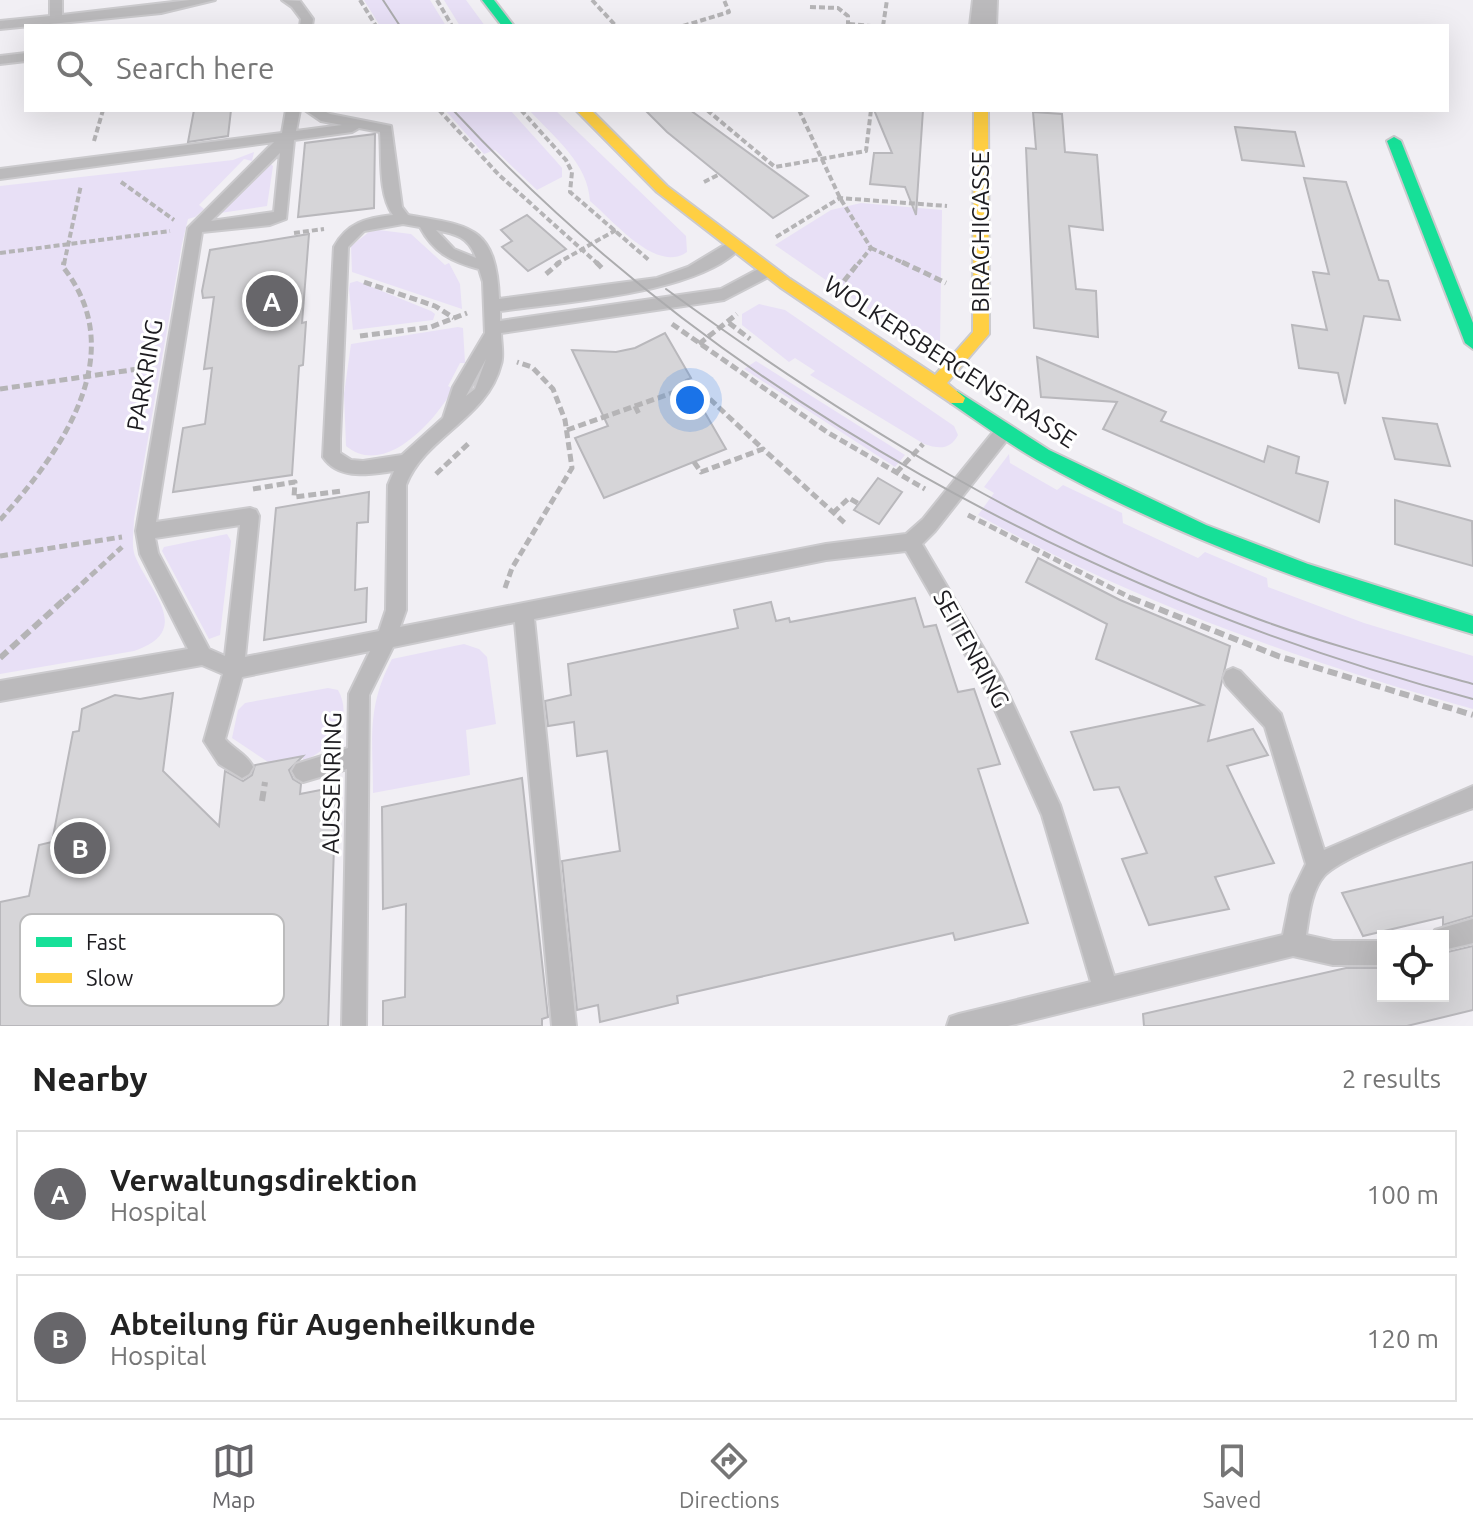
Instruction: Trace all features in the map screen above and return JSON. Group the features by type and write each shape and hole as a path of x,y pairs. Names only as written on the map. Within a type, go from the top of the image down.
{"street":[{"path":"488,0 506,24"},
{"path":"983,24 985,0"},
{"name":"WOLKERSBERGENSTRASSE","path":"585,112 662,189 769,270 1004,431 1069,469 1212,535 1389,602 1473,625"},
{"name":"BIRAGHIGASSE","path":"936,384 981,334 981,112"},
{"path":"1394,141 1473,343"}],"lane":[{"path":"56,0 56,20"},
{"path":"0,25 161,15 209,0"},
{"path":"288,0 296,4 307,19 306,24"},
{"path":"0,60 24,57"},
{"path":"191,229 279,217 293,112"},
{"path":"316,112 326,118 386,129 395,208 403,219"},
{"path":"0,174 366,126"},
{"path":"191,229 288,137"},
{"path":"403,219 426,225 462,230 478,242 491,282 496,328 494,363 481,393 406,462 348,467 332,457 341,247 350,232 371,223 403,219"},
{"path":"426,225 437,246 453,258 483,265"},
{"name":"PARKRING","path":"191,229 174,364 145,531 149,554 202,656"},
{"path":"494,306 627,288 693,271 736,245"},
{"path":"496,328 587,312 724,294 769,270"},
{"path":"586,294 580,308 587,312"},
{"path":"0,691 202,656 234,669 826,552 911,542 1004,431"},
{"name":"AUSSENRING","path":"354,1026 359,694 386,640 396,610 397,485 406,462"},
{"path":"145,531 250,516 234,669 214,741 226,757 242,767"},
{"name":"SEITENRING","path":"911,542 994,685 1052,813 1105,987"},
{"path":"524,612 564,1026"},
{"path":"1233,678 1274,721 1317,864"},
{"path":"303,771 358,756"},
{"path":"1293,944 1300,897 1317,864 1438,809 1473,797"},
{"path":"1449,937 1473,931"},
{"path":"959,1026 1105,987 1293,944 1333,953 1377,953"}],"path":[{"path":"360,0 375,24"},
{"path":"437,0 451,24"},
{"path":"592,0 614,24"},
{"path":"690,24 729,12 724,0"},
{"path":"883,24 887,0"},
{"path":"810,7 838,8 848,16 849,24"},
{"path":"441,112 499,175 580,250 627,288"},
{"path":"523,112 566,160 572,172 570,192 649,260 664,266"},
{"path":"709,112 775,167 866,151 871,112"},
{"path":"800,112 840,198 871,248 948,284"},
{"path":"94,162 191,229"},
{"path":"765,244 840,198 981,209"},
{"path":"279,217 279,235 333,228 350,232"},
{"path":"0,253 191,229"},
{"path":"545,276 550,268 616,230"},
{"path":"0,520 42,471 62,440 86,376 92,345 90,319 82,293 63,267 66,245"},
{"path":"843,282 871,248"},
{"path":"340,274 435,306 455,318"},
{"path":"648,305 679,332 827,432 1027,549 1140,602 1344,680 1473,715"},
{"path":"699,344 729,323 750,339"},
{"path":"495,619 512,568 572,468 563,413 546,380 529,364 514,361"},
{"path":"0,389 174,364"},
{"path":"567,430 695,385 870,547"},
{"path":"635,406 639,414"},
{"path":"896,473 923,444"},
{"path":"694,462 701,472 763,449"},
{"path":"833,513 849,498 859,504"},
{"path":"0,556 134,535 0,658"},
{"path":"262,801 266,777"}],"shaded area":[{"path":"364,0 430,0 445,24 379,24"},
{"path":"444,0 466,0 484,24 459,24"},
{"path":"447,112 512,112 562,168 562,177 537,190 495,150 484,154"},
{"path":"531,112 557,112 686,236 687,252 675,257 662,256 649,251 623,231 590,201 583,175 559,141"},
{"path":"254,152 252,161 244,159 199,205 204,209 188,219 182,244 133,538 135,556 163,609 165,621 162,633 152,643 134,651 0,674 0,186 233,160"},
{"path":"268,162 273,166 267,206 220,213"},
{"path":"861,203 942,210 940,343 919,344 775,245 831,210"},
{"path":"379,230 411,234 445,265 449,263 460,284 462,309 352,272 351,246 369,232"},
{"path":"357,281 431,311 435,314 433,320 353,330 349,289 350,283"},
{"path":"759,304 785,310 954,426 958,435 955,440 944,447 924,444 810,375 815,371 795,358 789,362 742,325 742,314"},
{"path":"463,328 465,363 460,363 448,386 453,389 445,402 422,430 407,442 377,455 361,454 346,446 344,394 351,344"},
{"path":"756,361 905,455 895,467 744,369"},
{"path":"1009,454 1010,463 1057,490 1063,485 1122,513 1123,523 1198,558 1205,552 1267,578 1268,587 1364,623 1473,656 1473,709 1345,671 1220,627 1097,575 978,515 994,493 984,487"},
{"path":"227,534 231,541 220,635 209,639 162,551 164,547"},
{"path":"464,644 479,649 487,657 496,724 466,730 470,775 373,793 375,709 392,659"},
{"path":"328,688 338,690 344,712 342,723 330,742 313,756 303,761 303,756 268,762 232,738 238,710 245,703"}],"building":[{"path":"194,112 231,112 228,136 188,142"},
{"path":"647,112 693,112 808,196 773,218 667,132"},
{"path":"875,112 923,112 916,215 905,187 870,184 874,153 892,153"},
{"path":"1033,112 1062,114 1065,152 1097,155 1103,230 1069,226 1076,289 1096,291 1098,337 1034,328 1026,148 1036,149"},
{"path":"1235,127 1295,132 1304,166 1242,160"},
{"path":"375,134 374,208 298,217 305,143"},
{"path":"1304,178 1346,182 1379,280 1388,281 1400,320 1364,316 1345,404 1338,373 1299,368 1292,325 1327,330 1313,272 1329,274"},
{"path":"527,215 566,249 528,271 502,247 512,241 501,230"},
{"path":"309,234 302,323 306,322 304,351 303,365 299,366 292,475 173,492 183,428 205,424 212,368 204,369 214,297 203,298 202,291 210,250"},
{"path":"665,333 691,378 686,380 726,449 604,498 575,438 608,426 572,350 616,352 635,348"},
{"path":"1037,357 1166,412 1161,421 1264,462 1268,446 1299,457 1296,473 1328,482 1319,522 1103,429 1117,402 1041,397"},
{"path":"1383,418 1437,424 1450,466 1395,459"},
{"path":"878,478 902,492 879,524 854,510"},
{"path":"369,492 368,522 357,523 355,590 367,588 366,622 264,640 276,508"},
{"path":"1395,500 1472,521 1473,566 1395,544"},
{"path":"1038,558 1120,600 1230,646 1208,741 1253,729 1268,755 1227,766 1274,863 1215,877 1229,909 1149,925 1122,859 1147,853 1119,787 1094,790 1071,732 1203,705 1096,659 1107,624 1026,582"},
{"path":"915,598 924,627 936,625 958,692 974,689 1000,764 978,769 1028,923 955,940 953,933 677,996 678,1003 600,1022 598,1005 577,1010 562,861 620,851 607,751 577,756 574,722 548,726 545,701 571,695 568,664 738,628 734,610 771,602 776,621 789,618 790,622"},
{"path":"173,693 163,771 219,826 225,771 243,781 252,775 255,765 303,756 289,770 293,779 301,784 300,794 336,787 328,1026 0,1026 0,902 29,896 39,845 52,842 73,732 79,731 82,709 115,695 140,699"},
{"path":"522,778 548,1017 542,1019 542,1026 383,1026 383,1001 405,997 406,904 383,909 382,807"},
{"path":"1473,862 1473,916 1443,925 1443,917 1377,930 1377,933 1363,936 1342,893"},
{"path":"1473,946 1473,1010 1407,1026 1144,1026 1143,1014 1346,968 1377,968 1377,1002 1449,1002 1449,952"}],"tram line":[{"path":"383,0 399,24"},
{"path":"455,112 558,214 672,310 794,397 922,475 1055,545 1192,605 1332,657 1473,699"},
{"path":"666,289 877,432 1024,516 1178,588 1258,619 1365,654 1473,684"}],"traffic: fast":[{"path":"488,0 506,24"},
{"path":"1394,141 1473,343"},
{"path":"957,398 1043,455 1146,507 1308,573 1473,625"}],"traffic: slow":[{"path":"585,112 662,189 785,283 957,398"},
{"path":"936,384 981,334 981,112"}],"place":[{"name":"Verwaltungsdirektion","path":"272,301"},
{"name":"Abteilung für Augenheilkunde","path":"80,848"}]}
